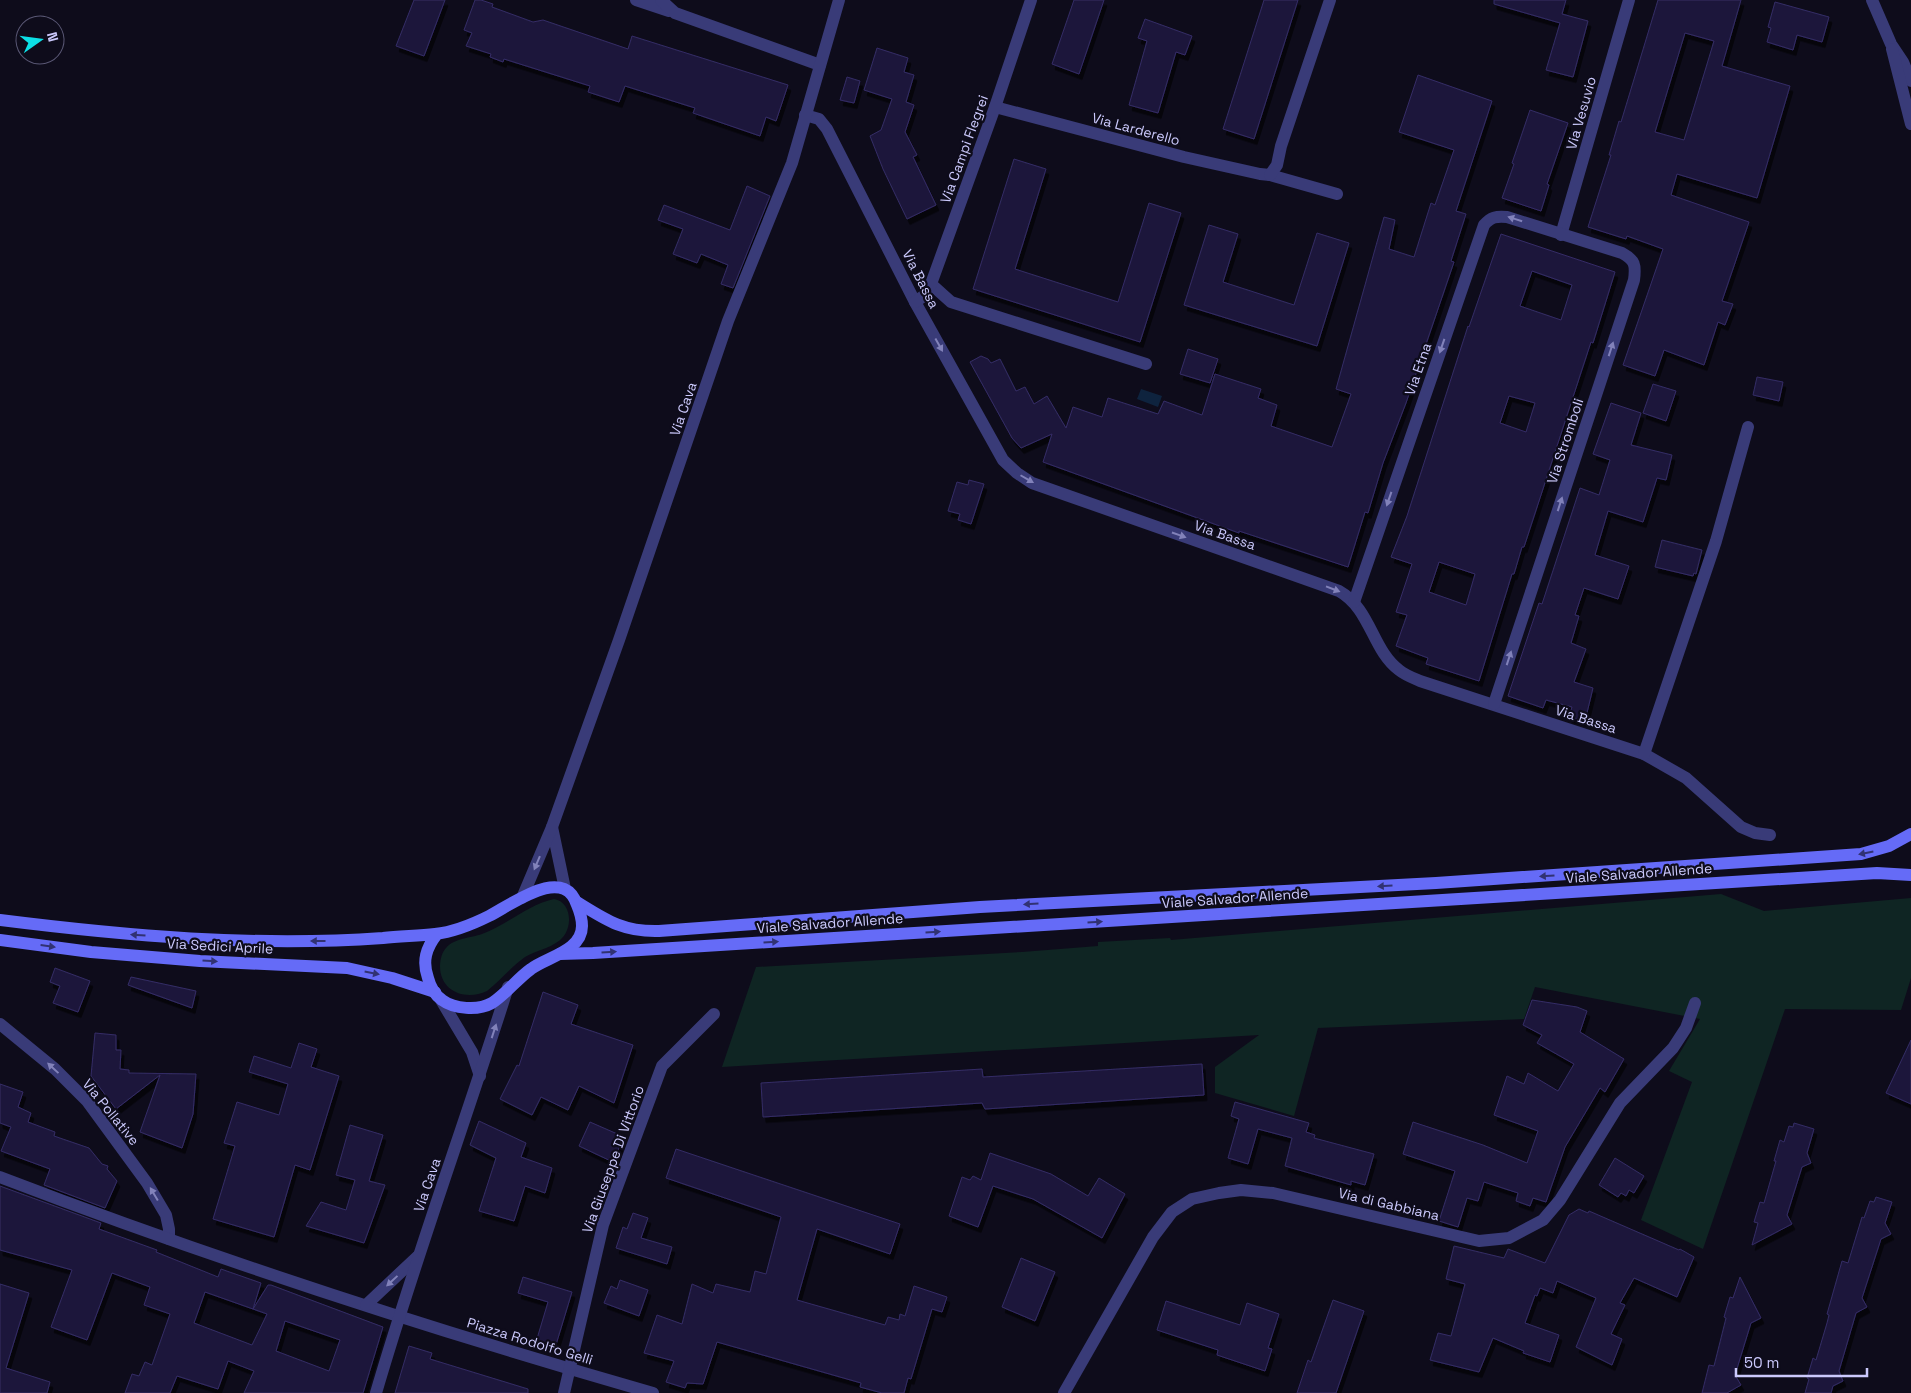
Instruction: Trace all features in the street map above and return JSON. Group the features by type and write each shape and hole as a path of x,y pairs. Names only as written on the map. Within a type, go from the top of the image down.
{"main road":[{"name":"Viale Salvador Allende","path":"577,902 620,926 631,930 659,931 980,907 1436,883 1861,854 1889,846 1911,834"},
{"name":"Viale Salvador Allende","path":"560,954 602,953 1877,873 1911,875"},
{"name":"Via Sedici Aprile","path":"0,920 98,932 197,940 340,941 437,934 487,917 539,890 558,887 565,888"},
{"path":"560,954 571,946 581,934 582,926 577,902 565,888"},
{"path":"437,934 426,950 425,962 429,984 438,996"},
{"name":"Via Sedici Aprile","path":"0,940 101,953 200,961 347,968 392,978 438,996 455,1006 478,1008 490,1004 532,968 560,954"}],"street":[{"path":"636,0 820,65"},
{"path":"660,0 675,13"},
{"name":"Via Cava","path":"522,898 552,827 650,555 728,321 792,162 839,0"},
{"name":"Via Campi Flegrei","path":"915,302 925,294 931,284 995,107 1031,0"},
{"path":"1270,175 1277,164 1330,0"},
{"name":"Via Vesuvio","path":"1561,235 1630,0"},
{"path":"1872,0 1891,44 1903,62 1911,80"},
{"path":"1891,44 1911,124"},
{"name":"Via Larderello","path":"995,107 1184,157 1270,175 1337,194"},
{"name":"Via Bassa","path":"805,115 819,119 827,129 915,302 1003,460 1017,473 1032,482 1339,591 1354,602 1360,610 1385,654 1398,670 1420,681 1644,754 1686,778 1741,827 1755,833 1770,835"},
{"name":"Via Etna","path":"1354,602 1484,226 1490,219 1497,216 1507,217 1561,235"},
{"name":"Via Stromboli","path":"1494,704 1634,280 1636,268 1634,262 1622,253 1561,235"},
{"path":"931,284 951,302 1146,364"},
{"path":"1644,754 1716,541 1748,427"},
{"path":"552,827 565,888"},
{"name":"Via Cava","path":"376,1393 418,1256 480,1076 508,987"},
{"path":"438,996 472,1052 480,1076"},
{"name":"Via di Gabbiana","path":"1064,1393 1153,1237 1172,1212 1192,1199 1241,1190 1273,1193 1479,1241 1509,1238 1543,1220 1560,1200 1620,1103 1674,1048 1686,1028 1695,1003"},
{"name":"Via Giuseppe Di Vittorio","path":"564,1393 603,1225 662,1066 714,1014"},
{"name":"Via Pollative","path":"0,1024 55,1069 86,1101 147,1183 166,1215 169,1229 168,1239"},
{"path":"0,1176 168,1239 399,1315"},
{"path":"366,1305 418,1256"},
{"name":"Piazza Rodolfo Gelli","path":"399,1315 569,1369 653,1393"}],"green space":[{"path":"1721,894 1764,911 1911,898 1911,978 1901,1010 1785,1009 1703,1249 1641,1220 1692,1082 1669,1071 1700,1019 1535,987 1524,1019 1318,1028 1294,1116 1215,1093 1215,1067 1259,1035 722,1067 756,967 1022,952 1098,946 1098,942 1170,938 1171,940"},
{"path":"554,899 564,905 569,915 566,932 560,940 525,957 487,991 479,994 471,995 456,992 444,982 441,975 440,961 443,952 449,945 458,940 491,930 535,906"}],"water":[{"path":"1141,389 1162,396 1158,407 1137,399"}],"building":[{"path":"414,0 445,0 424,56 396,46"},
{"path":"475,0 493,4 492,7 533,22 543,20 628,49 632,36 788,85 776,121 766,117 760,136 693,113 695,108 625,86 619,102 588,92 590,86 504,59 503,62 490,57 491,54 466,46 472,33 464,30"},
{"path":"1074,0 1104,0 1079,74 1052,64"},
{"path":"1264,0 1298,0 1254,139 1223,129"},
{"path":"1494,0 1566,0 1562,14 1588,21 1573,77 1546,70 1560,23 1494,4"},
{"path":"1658,0 1741,0 1722,66 1790,86 1757,198 1677,174 1671,195 1749,222 1722,301 1733,304 1725,325 1718,322 1704,365 1664,350 1655,376 1623,365 1663,249 1627,236 1626,239 1588,227 1611,155 1609,155 1619,121 1621,122","holes":["1685,33 1714,41 1684,140 1655,132"]},
{"path":"1775,2 1829,17 1822,42 1797,35 1793,50 1767,42 1771,28 1768,27"},
{"path":"1145,19 1192,36 1185,55 1176,52 1158,113 1129,105 1147,41 1138,38"},
{"path":"877,48 908,58 904,72 914,75 906,102 914,105 905,132 917,155 913,157 936,205 907,219 883,169 870,136 881,130 892,99 864,90"},
{"path":"1418,75 1492,101 1456,211 1466,214 1451,261 1454,262 1406,403 1383,463 1368,513 1365,512 1348,567 1239,531 1239,533 1043,462 1052,434 1021,448 1012,438 970,362 981,356 988,359 991,363 1000,359 1016,391 1025,387 1034,404 1047,396 1066,428 1073,407 1102,417 1108,398 1158,414 1164,401 1202,415 1215,374 1261,389 1258,398 1277,405 1271,426 1332,447 1351,394 1336,389 1384,217 1395,220 1389,249 1414,257 1431,203 1435,205 1454,150 1399,132"},
{"path":"847,77 860,81 854,103 840,100"},
{"path":"1530,110 1568,123 1547,184 1549,185 1541,211 1502,198"},
{"path":"1014,159 1046,169 1015,269 1118,302 1149,203 1181,213 1140,342 973,289"},
{"path":"747,186 770,196 733,288 721,284 728,265 701,254 697,263 673,254 683,229 658,220 664,205 730,230"},
{"path":"1209,225 1238,234 1223,282 1294,305 1317,233 1349,243 1317,346 1184,305"},
{"path":"1501,234 1615,272 1524,547 1522,547 1514,574 1512,574 1479,681 1426,664 1428,658 1396,646 1407,615 1396,612 1412,564 1391,557 1407,516","holes":["1532,271 1572,285 1561,320 1520,306","1509,396 1535,403 1526,432 1500,423","1439,562 1475,574 1466,605 1429,592"]},
{"path":"1188,349 1218,359 1210,383 1180,374"},
{"path":"1757,377 1783,382 1779,401 1753,395"},
{"path":"1653,384 1676,391 1666,421 1643,413"},
{"path":"1611,403 1641,413 1631,445 1672,455 1666,480 1657,478 1643,522 1608,511 1595,555 1629,566 1618,599 1584,588 1575,615 1579,616 1571,643 1586,649 1574,682 1593,688 1585,721 1569,717 1572,707 1546,700 1543,708 1508,696 1539,603 1542,604 1580,488 1599,495 1610,460 1593,454"},
{"path":"969,480 984,484 971,524 958,520 960,514 948,511 957,482 968,485"},
{"path":"1662,540 1702,550 1696,574 1694,573 1693,576 1655,567"},
{"path":"55,968 90,981 78,1012 53,1003 60,986 50,982"},
{"path":"131,977 196,991 192,1008 128,985"},
{"path":"543,992 578,1005 571,1024 633,1045 614,1103 579,1086 568,1110 541,1097 532,1115 500,1099 517,1065 519,1066"},
{"path":"1532,1000 1577,1007 1587,1011 1580,1032 1624,1059 1605,1092 1600,1088 1565,1147 1546,1202 1533,1198 1530,1206 1516,1201 1518,1193 1484,1182 1478,1201 1467,1198 1458,1227 1439,1221 1455,1171 1403,1154 1413,1122 1483,1145 1527,1163 1538,1131 1494,1115 1507,1076 1524,1084 1528,1073 1558,1091 1574,1064 1537,1043 1542,1035 1523,1025"},
{"path":"95,1033 116,1035 116,1050 121,1050 120,1069 129,1070 129,1073 196,1074 193,1114 182,1148 140,1132 160,1075 116,1109 91,1076"},
{"path":"1911,1040 1911,1104 1886,1093"},
{"path":"299,1043 317,1049 311,1067 339,1076 310,1170 295,1165 274,1237 213,1219 235,1146 224,1143 237,1102 279,1115 288,1084 249,1072 254,1056 291,1068"},
{"path":"1202,1064 1204,1095 985,1109 982,1103 763,1117 761,1083 982,1069 983,1077"},
{"path":"0,1084 23,1092 18,1107 31,1113 28,1122 55,1132 54,1136 89,1148 102,1164 108,1166 107,1169 117,1181 105,1208 44,1185 50,1169 1,1151 11,1127 0,1123"},
{"path":"1235,1102 1309,1123 1306,1132 1315,1135 1314,1138 1374,1154 1365,1185 1351,1181 1351,1185 1285,1166 1292,1138 1258,1129 1248,1164 1228,1158 1239,1119 1231,1116"},
{"path":"479,1121 526,1143 521,1157 552,1168 545,1193 525,1186 514,1221 479,1211 496,1158 470,1145"},
{"path":"590,1122 622,1136 615,1163 579,1146"},
{"path":"1794,1123 1814,1129 1807,1153 1811,1163 1802,1167 1787,1215 1792,1224 1752,1245 1758,1223 1754,1222 1760,1202 1764,1203 1780,1140 1784,1142 1789,1126 1793,1127"},
{"path":"350,1125 383,1135 369,1181 385,1185 364,1243 306,1226 321,1202 346,1210 355,1180 336,1175"},
{"path":"676,1149 900,1224 890,1254 817,1229 797,1300 885,1325 888,1317 899,1320 900,1314 905,1316 914,1286 947,1297 942,1312 932,1309 911,1379 908,1378 904,1393 882,1393 860,1387 861,1383 717,1342 703,1384 687,1383 685,1388 666,1382 674,1361 644,1353 657,1315 682,1324 692,1284 713,1293 716,1284 750,1292 755,1271 766,1274 781,1217 666,1178"},
{"path":"990,1153 1051,1174 1088,1196 1099,1178 1125,1194 1102,1238 1033,1199 993,1186 978,1227 949,1216 962,1177 970,1180 973,1176 981,1180"},
{"path":"1615,1158 1644,1176 1634,1193 1629,1190 1626,1196 1621,1193 1618,1197 1599,1185"},
{"path":"0,1186 101,1223 99,1229 157,1250 156,1252 218,1277 221,1269 261,1283 253,1309 268,1285 271,1285 383,1327 363,1393 244,1393 254,1371 228,1361 218,1389 177,1376 170,1393 125,1393 132,1374 139,1376 145,1362 152,1365 170,1314 144,1305 150,1287 112,1273 87,1340 51,1327 72,1270 0,1250","holes":["205,1292 267,1314 252,1345 194,1323","285,1321 340,1340 329,1371 276,1351"]},
{"path":"1876,1197 1892,1202 1885,1223 1891,1234 1881,1239 1862,1298 1867,1307 1856,1313 1839,1371 1843,1381 1833,1386 1831,1393 1805,1393 1813,1358 1816,1360 1827,1323 1829,1315 1827,1314 1842,1261 1848,1263 1862,1217 1864,1218 1870,1201 1874,1202"},
{"path":"1579,1209 1588,1213 1589,1211 1680,1249 1694,1257 1677,1297 1634,1278 1620,1303 1625,1305 1611,1334 1622,1339 1612,1365 1576,1347 1596,1298 1557,1281 1553,1293 1540,1288 1537,1296 1535,1295 1525,1323 1559,1335 1550,1362 1523,1353 1524,1351 1493,1338 1479,1372 1430,1360 1438,1333 1451,1336 1465,1284 1446,1279 1454,1246 1504,1258 1508,1249 1545,1263 1569,1215"},
{"path":"633,1213 648,1218 641,1238 672,1247 667,1264 616,1248 623,1227 627,1229"},
{"path":"1021,1258 1055,1272 1035,1321 1002,1307"},
{"path":"523,1277 572,1292 555,1348 536,1342 548,1302 518,1293"},
{"path":"1740,1277 1761,1318 1751,1323 1735,1375 1741,1385 1727,1393 1702,1393 1709,1365 1714,1366 1730,1297 1733,1298"},
{"path":"620,1280 648,1290 639,1316 604,1303 611,1286 617,1289"},
{"path":"0,1284 29,1293 6,1368 50,1382 47,1393 0,1393"},
{"path":"1333,1300 1364,1311 1336,1393 1297,1393 1308,1360 1311,1362"},
{"path":"1166,1301 1240,1325 1247,1303 1279,1314 1268,1348 1272,1349 1265,1371 1217,1355 1218,1350 1157,1330"},
{"path":"409,1346 432,1353 430,1359 528,1389 528,1393 395,1393"}]}
